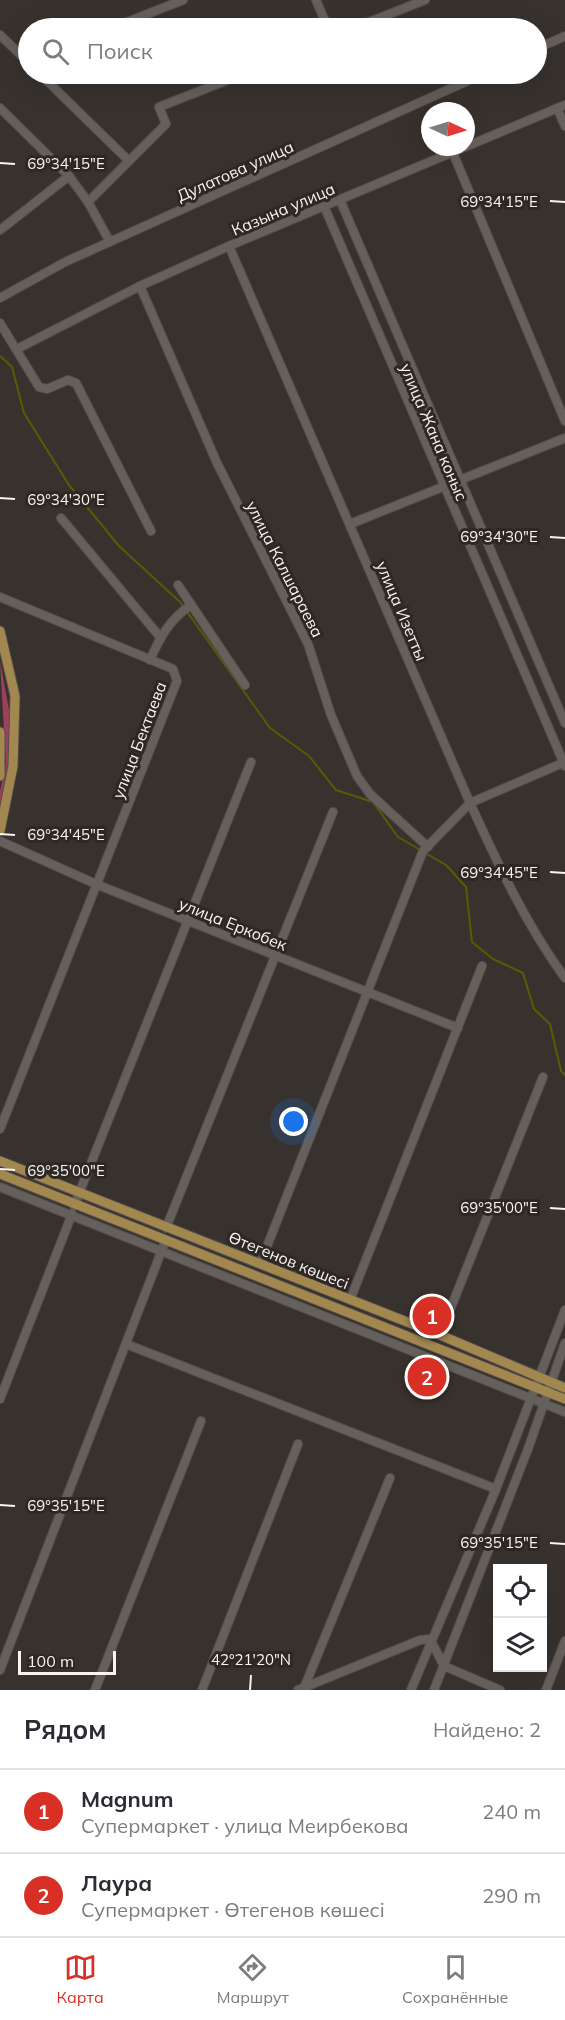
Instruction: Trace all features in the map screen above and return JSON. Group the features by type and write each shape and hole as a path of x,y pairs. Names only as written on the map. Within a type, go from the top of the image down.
{"main road":[{"path":"0,631 15,696 13,766 0,831"},
{"path":"0,732 2,765 0,776"},
{"name":"Өтегенов көшесі","path":"0,1161 440,1335 565,1388"},
{"name":"Өтегенов көшесі","path":"0,1174 73,1210 164,1247 179,1247 534,1393 549,1393 565,1399"}],"street":[{"path":"137,18 183,0"},
{"path":"316,0 324,18"},
{"path":"379,18 425,0"},
{"path":"0,35 18,52"},
{"path":"547,44 565,36"},
{"path":"52,84 129,161"},
{"path":"88,202 166,124 159,107 218,84"},
{"name":"Дулатова улица","path":"0,298 65,262 461,84"},
{"path":"561,107 565,126"},
{"name":"Казына улица","path":"475,144 561,107"},
{"path":"0,108 69,176 88,202 110,242"},
{"name":"Казына улица","path":"17,348 140,286 229,246 446,156"},
{"path":"454,156 565,422"},
{"path":"0,230 69,176"},
{"name":"улица Жана коныс","path":"340,200 565,723"},
{"name":"улица Жана коныс","path":"324,206 443,487 564,763"},
{"name":"улица Изетты","path":"229,246 470,803 526,919 565,978"},
{"name":"улица Калшараева","path":"140,286 217,463 308,644 331,715 357,776 370,794 426,849"},
{"path":"0,323 43,389 68,380 76,383 151,531"},
{"path":"350,524 565,438"},
{"path":"60,518 160,636"},
{"path":"178,585 245,685"},
{"name":"улица Бектаева","path":"0,597 173,669 177,674 177,681 98,885 0,1129"},
{"path":"150,660 160,636 175,617 191,605"},
{"path":"0,1399 251,762"},
{"path":"260,1264 426,849 470,803 564,763"},
{"path":"166,1228 333,812"},
{"name":"улица Еркобек","path":"0,841 98,885 458,1028"},
{"path":"350,1300 482,966"},
{"path":"440,1335 543,1077"},
{"path":"0,1187 73,1210"},
{"path":"179,1247 183,1234"},
{"path":"0,1670 164,1247 534,1393 545,1403 565,1412"},
{"path":"411,1690 496,1489 565,1311"},
{"path":"434,1690 549,1393 549,1382 565,1343"},
{"path":"126,1344 496,1489"},
{"path":"95,1690 201,1421"},
{"path":"202,1690 298,1443"},
{"path":"301,1689 390,1478"},
{"path":"431,1639 444,1666 500,1690"},
{"path":"301,1689 420,1640 431,1639"},
{"path":"546,1690 565,1641"}],"shaded area":[{"path":"0,661 10,715 9,766 0,811 0,791 6,764"}],"waterway":[{"path":"0,356 12,367 24,413 69,485 119,546 180,602 270,728 309,756 336,790 373,802 398,837 446,865 466,887 472,942 493,959 523,973 534,1009 550,1024 561,1071 565,1075"}],"place":[{"name":"Magnum","path":"432,1316"},
{"name":"Лаура","path":"427,1377"}]}
